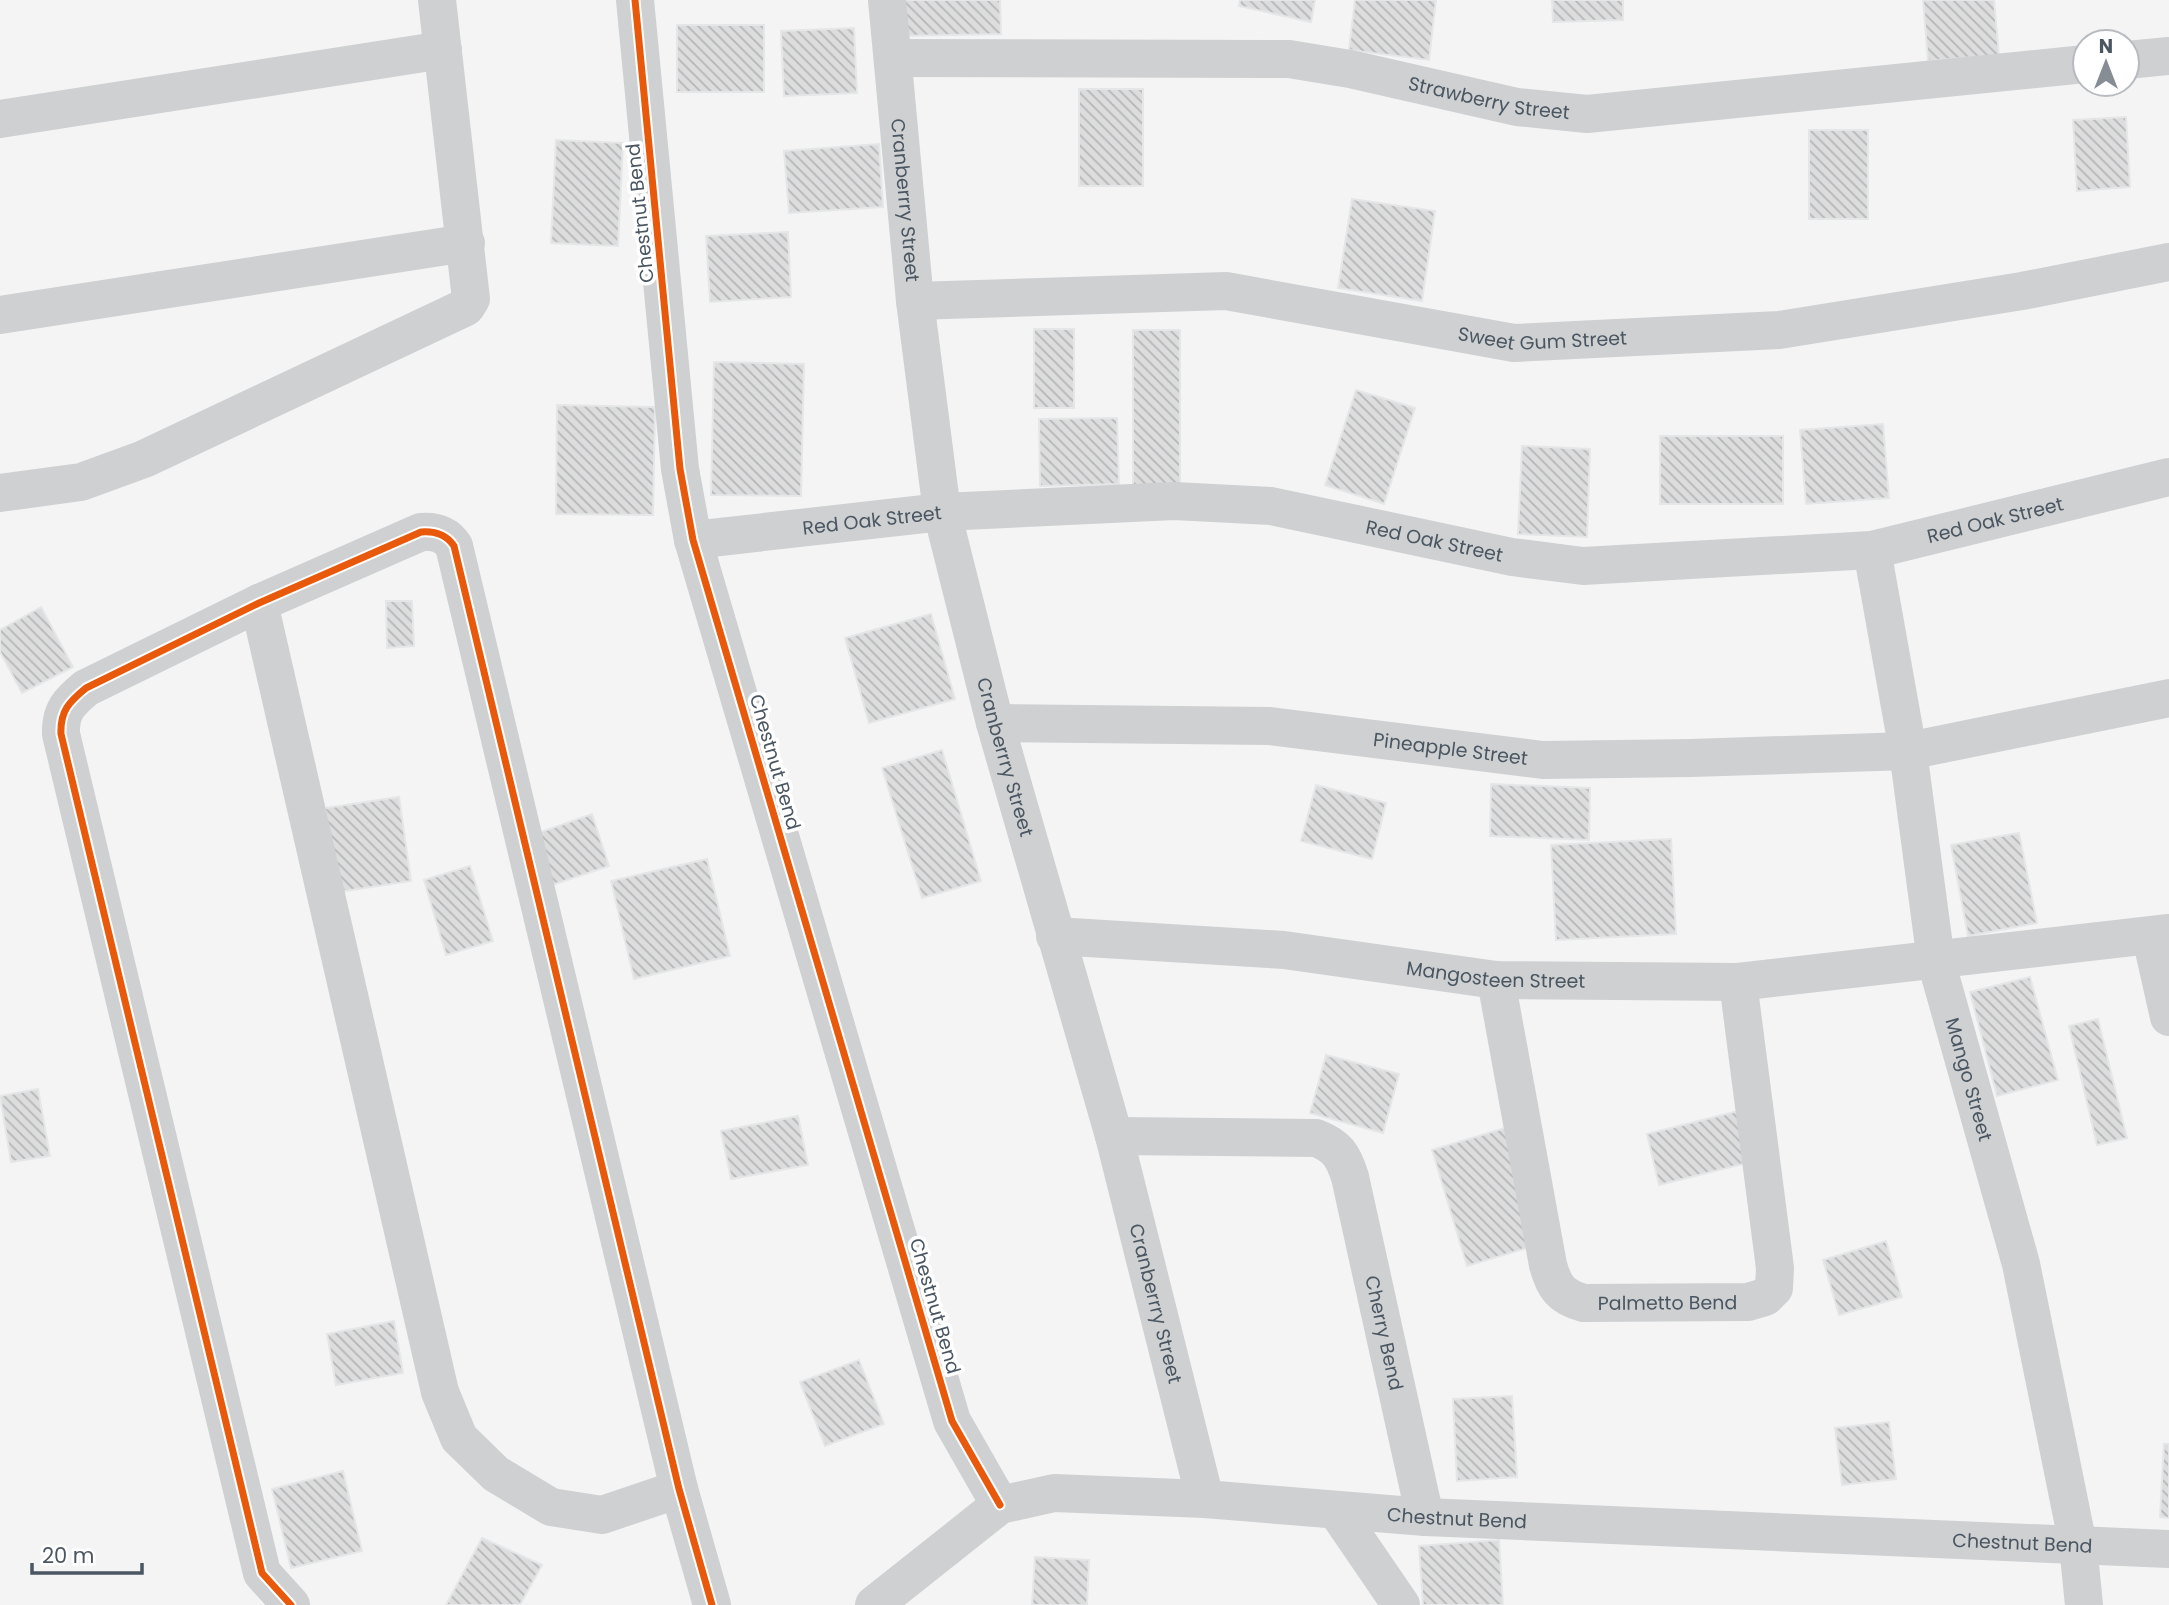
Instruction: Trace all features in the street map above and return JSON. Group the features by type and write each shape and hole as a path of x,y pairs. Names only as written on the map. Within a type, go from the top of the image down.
{"street":[{"path":"0,493 81,482 144,458 459,313 471,299 437,0"},
{"name":"Chestnut Bend","path":"635,0 680,469 693,540 952,1421 1000,1505 1054,1493 1205,1499 1425,1517 2169,1549"},
{"name":"Cranberrry Street","path":"887,0 915,301 942,512 995,723 1114,1136 1205,1499"},
{"path":"0,119 443,50"},
{"path":"2141,59 2169,56"},
{"name":"Strawberry Street","path":"893,58 1289,60 1350,69 1517,107 1587,114 2071,65"},
{"path":"0,315 466,243"},
{"name":"Sweet Gum Street","path":"915,301 1226,291 1514,343 1779,330 2022,291 2169,262"},
{"name":"Red Oak Street","path":"693,540 942,512 1174,501 1271,506 1512,557 1583,566 1872,550 2169,477"},
{"path":"291,1605 261,1573 61,734 61,718 66,706 86,688 259,603 421,532 441,534 454,546 679,1489 712,1605"},
{"name":"Mango Street","path":"1872,550 1908,751 1936,961 2021,1264 2078,1545 2084,1605"},
{"path":"259,603 440,1391 459,1438 496,1475 551,1507 601,1515 679,1489"},
{"name":"Pineapple Street","path":"995,723 1270,726 1543,760 1908,751 2169,698"},
{"path":"2160,935 2169,1017"},
{"name":"Mangosteen Street","path":"1055,936 1284,950 1496,980 1738,982 2160,935"},
{"name":"Palmetto Bend","path":"1496,980 1548,1265 1558,1291 1568,1299 1584,1303 1748,1302 1765,1297 1774,1288 1775,1268 1738,982"},
{"name":"Cherry Bend","path":"1114,1136 1316,1138 1332,1144 1341,1152 1350,1177 1425,1517"},
{"path":"874,1605 1000,1505"},
{"path":"1336,1510 1401,1605"}],"building":[{"path":"902,0 1000,0 1001,34 903,36"},
{"path":"1240,0 1315,0 1311,22 1239,6"},
{"path":"1355,0 1436,0 1429,60 1349,50"},
{"path":"1552,0 1623,0 1623,20 1553,22"},
{"path":"1923,0 1994,0 1999,55 1928,61"},
{"path":"677,25 764,25 764,92 677,92"},
{"path":"854,28 857,93 784,96 781,31"},
{"path":"1079,89 1143,89 1143,186 1079,186"},
{"path":"2126,117 2130,187 2077,191 2073,120"},
{"path":"1809,130 1868,130 1868,219 1809,219"},
{"path":"556,140 623,143 618,246 551,243"},
{"path":"879,144 883,207 789,213 784,151"},
{"path":"1352,199 1435,211 1422,301 1338,288"},
{"path":"788,232 791,297 710,302 706,236"},
{"path":"1034,329 1074,329 1074,408 1034,408"},
{"path":"1133,330 1180,330 1180,485 1133,485"},
{"path":"714,362 804,364 801,496 711,495"},
{"path":"1356,390 1415,408 1384,504 1325,485"},
{"path":"557,405 655,407 653,515 556,514"},
{"path":"1117,418 1119,484 1040,486 1039,419"},
{"path":"1883,424 1889,498 1806,504 1800,430"},
{"path":"1660,436 1783,436 1783,504 1660,504"},
{"path":"1522,446 1590,449 1587,537 1518,534"},
{"path":"386,601 412,601 414,646 387,648"},
{"path":"41,607 73,667 22,693 0,652 0,630"},
{"path":"931,614 955,699 869,723 845,638"},
{"path":"942,750 981,881 922,898 882,768"},
{"path":"1491,784 1590,788 1589,840 1490,836"},
{"path":"1316,785 1386,803 1372,859 1301,841"},
{"path":"399,797 411,881 338,892 325,808"},
{"path":"592,814 609,866 552,885 535,834"},
{"path":"2019,833 2037,923 1968,936 1951,845"},
{"path":"1671,839 1676,934 1556,940 1551,845"},
{"path":"707,859 730,956 634,979 611,881"},
{"path":"470,866 493,941 446,955 424,880"},
{"path":"2030,977 2058,1080 1997,1096 1970,992"},
{"path":"2098,1019 2127,1138 2097,1145 2069,1026"},
{"path":"1326,1055 1399,1074 1383,1133 1310,1113"},
{"path":"38,1089 50,1156 11,1162 0,1096"},
{"path":"1742,1110 1755,1161 1659,1185 1647,1134"},
{"path":"798,1116 808,1165 731,1179 721,1131"},
{"path":"1505,1128 1540,1244 1467,1266 1432,1150"},
{"path":"1886,1241 1902,1297 1839,1315 1823,1260"},
{"path":"394,1321 403,1373 336,1385 327,1334"},
{"path":"859,1360 884,1424 825,1446 800,1382"},
{"path":"1512,1396 1517,1477 1457,1481 1453,1399"},
{"path":"1889,1422 1896,1479 1842,1485 1835,1428"},
{"path":"2164,1444 2169,1444 2169,1518 2160,1517"},
{"path":"343,1471 362,1551 291,1568 272,1489"},
{"path":"482,1538 542,1565 520,1605 446,1605"},
{"path":"1499,1540 1503,1605 1423,1605 1419,1546"},
{"path":"1035,1557 1089,1560 1087,1605 1032,1605"}],"cycle path":[{"path":"635,0 680,469 693,540 952,1421 1000,1505"},
{"path":"291,1605 262,1573 61,726 67,708 86,688 259,603 421,532 444,536 454,546 679,1489 712,1605"}]}
